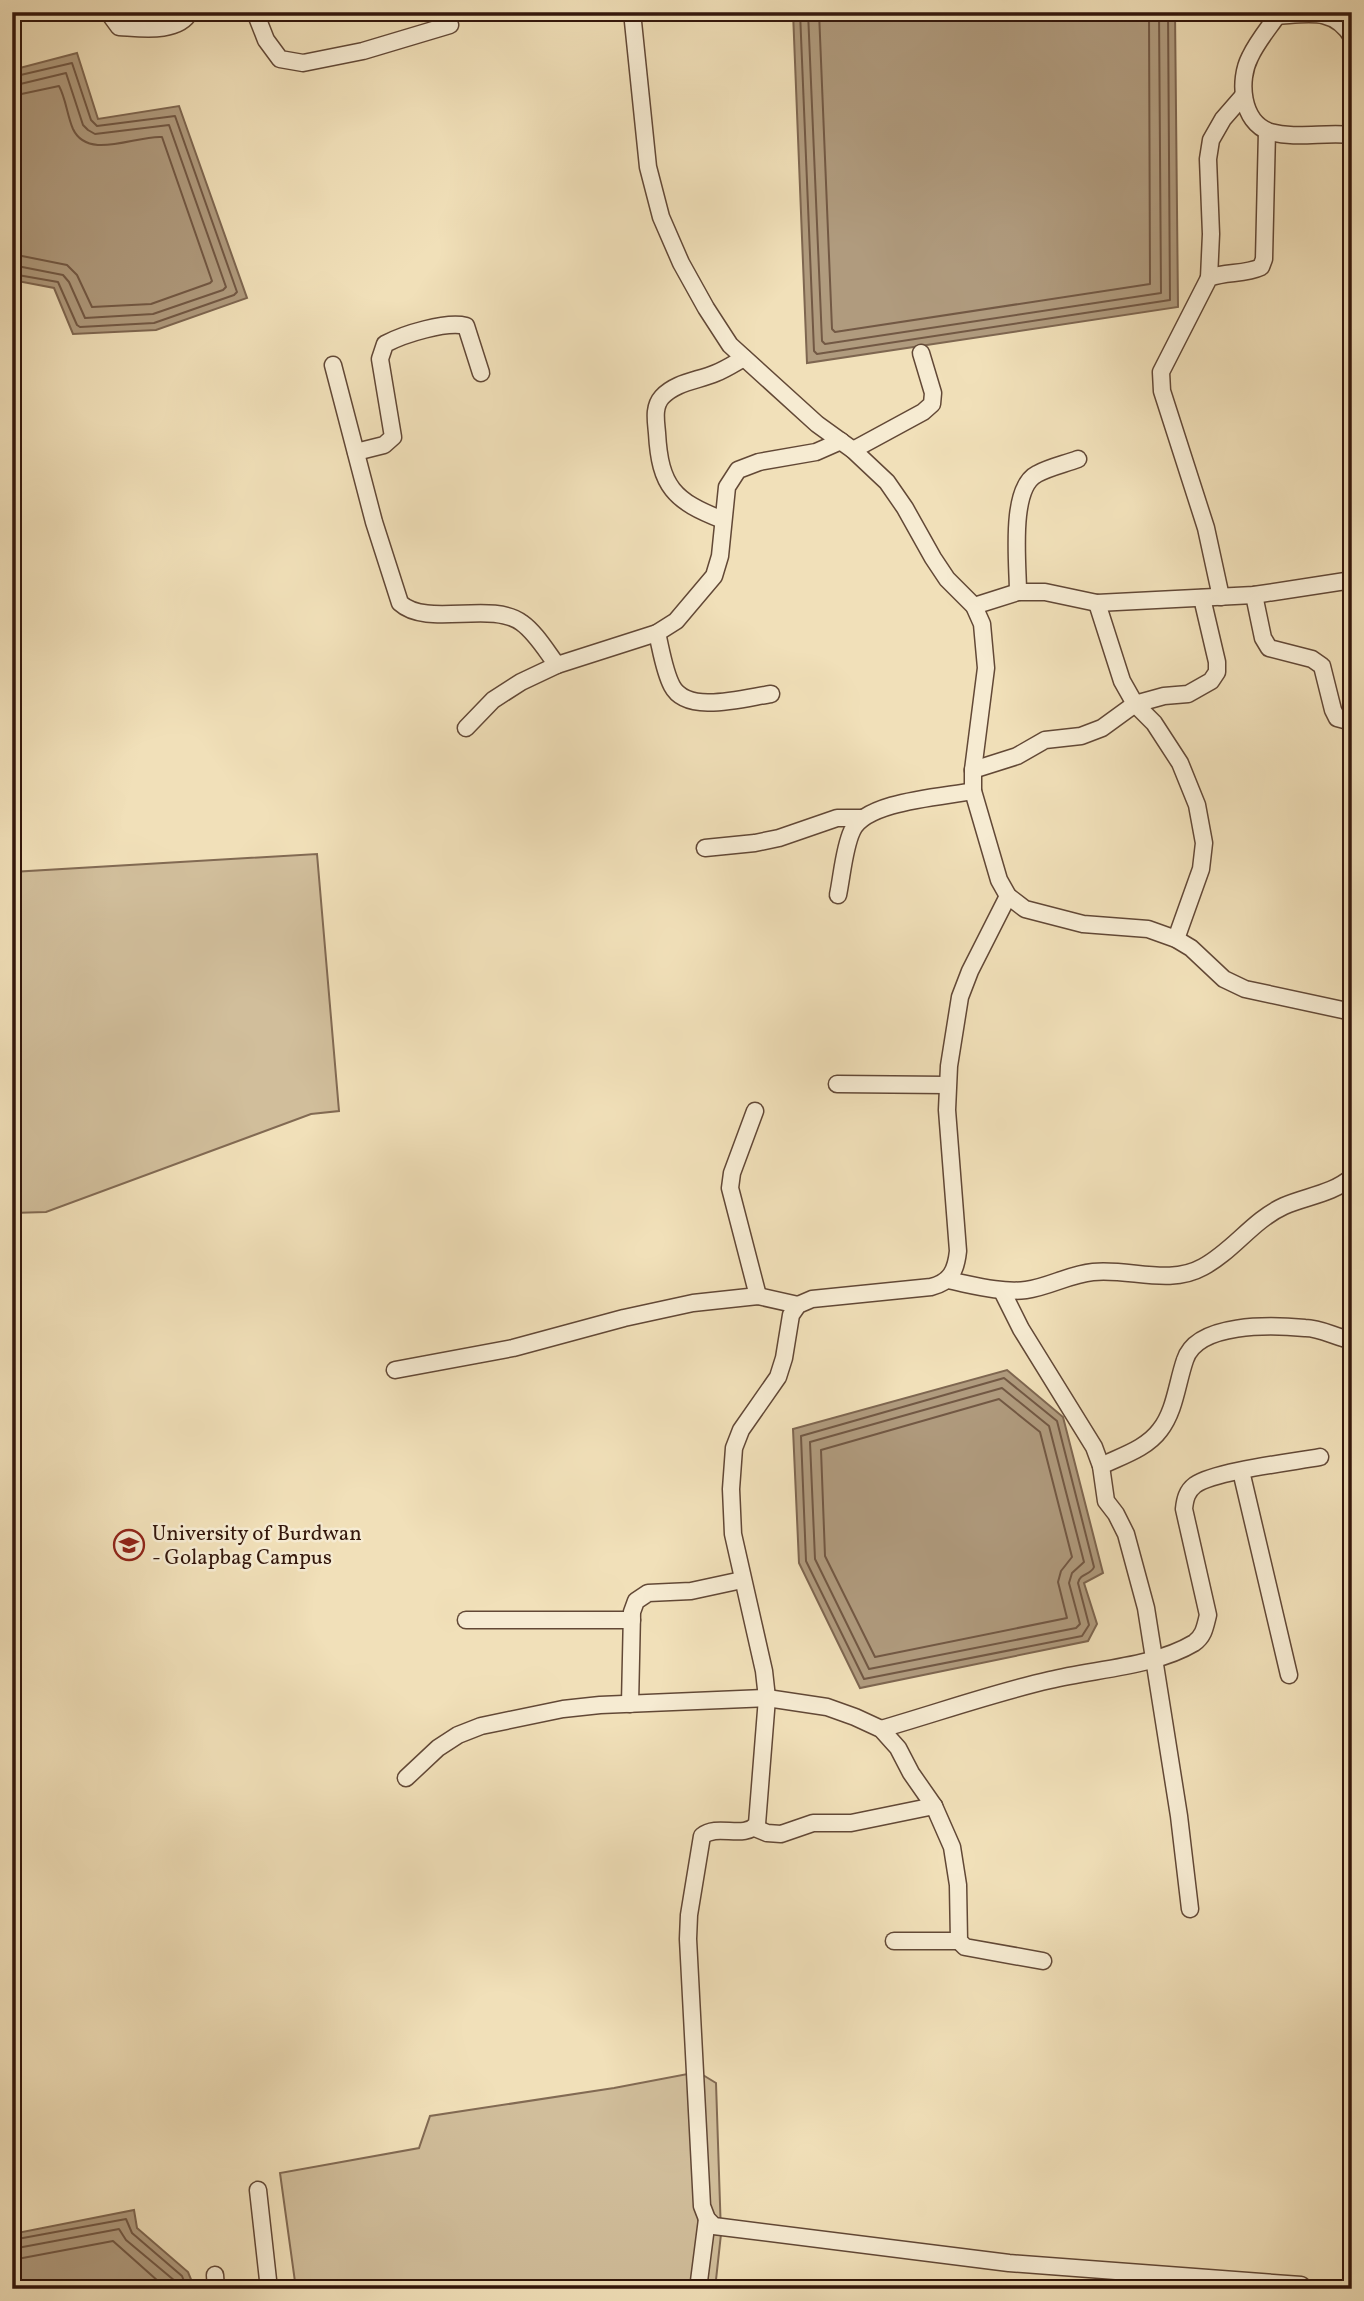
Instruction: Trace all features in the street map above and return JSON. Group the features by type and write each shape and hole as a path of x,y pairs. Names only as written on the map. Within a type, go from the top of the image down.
{"street":[{"path":"108,12 119,27 132,28 175,26 187,18 190,12"},
{"path":"255,12 266,40 280,59 303,63 363,51 450,25"},
{"path":"632,12 648,167 661,217 681,263 706,308 730,345 817,424 847,446 887,482 947,579 974,606 982,624 986,668 973,770 973,791 999,880 1008,896 1025,909 1083,924 1148,929 1176,939 1191,948 1224,979 1245,989 1352,1012"},
{"path":"1352,37 1344,24 1329,15 1280,14 1249,57 1243,96 1251,117 1267,131 1285,134 1352,135"},
{"path":"1221,597 1206,528 1162,391 1161,372 1209,278 1211,234 1208,159 1211,140 1223,119 1243,96"},
{"path":"1209,278 1222,273 1252,271 1261,267 1264,259 1267,131"},
{"path":"356,452 384,445 393,437 380,359 385,344 397,337 455,323 466,326 481,373"},
{"path":"466,728 493,700 522,682 558,665 657,633 676,621 714,576 720,556 727,487 738,470 759,462 847,446 923,412 932,404 933,393 921,353"},
{"path":"723,520 695,509 667,484 658,454 655,410 664,395 680,384 720,372 744,358"},
{"path":"333,365 374,522 400,603 406,609 422,615 457,612 509,617 522,622 558,665"},
{"path":"1018,592 1018,502 1024,488 1035,474 1079,459"},
{"path":"974,606 1018,592 1045,592 1097,603 1254,595 1352,580"},
{"path":"1254,595 1263,638 1269,648 1312,659 1322,666 1333,710 1338,718 1352,722"},
{"path":"973,770 1017,756 1045,740 1081,736 1102,728 1135,704 1164,696 1188,694 1211,681 1217,672 1217,662 1202,598"},
{"path":"1097,603 1122,681 1135,704 1154,723 1180,763 1197,805 1205,843 1201,869 1176,939"},
{"path":"657,633 672,687 684,700 698,704 771,694"},
{"path":"838,895 851,832 862,818 881,807 973,791"},
{"path":"705,848 779,838 837,818 862,818"},
{"path":"755,1828 758,1820 763,1722 767,1698 764,1671 733,1534 731,1489 734,1448 741,1430 778,1377 791,1315 798,1305 812,1299 931,1287 947,1280 956,1268 958,1251 947,1085 960,997 970,971 1008,896"},
{"path":"837,1084 947,1085"},
{"path":"755,1111 732,1173 730,1188 758,1296"},
{"path":"947,1280 1002,1291 1027,1290 1090,1272 1114,1271 1161,1276 1189,1273 1205,1267 1262,1219 1284,1206 1340,1187 1352,1177"},
{"path":"1002,1291 1021,1329 1094,1447 1101,1466 1106,1501 1126,1534 1146,1608 1155,1658 1190,1909"},
{"path":"395,1370 513,1348 624,1318 693,1303 758,1296 798,1305"},
{"path":"1101,1466 1146,1444 1161,1430 1170,1411 1186,1356 1198,1340 1219,1331 1294,1328 1330,1332 1352,1340"},
{"path":"881,1729 1020,1687 1155,1658 1191,1644 1199,1639 1208,1615 1184,1509 1188,1491 1202,1481 1320,1457"},
{"path":"1241,1471 1289,1675"},
{"path":"630,1704 632,1620 636,1601 648,1593 691,1591 742,1580"},
{"path":"466,1620 632,1620"},
{"path":"406,1778 458,1735 481,1726 563,1709 767,1698 827,1707 881,1729 898,1748 911,1773 934,1806 952,1847 958,1885 959,1941 965,1947 1043,1961"},
{"path":"934,1806 851,1823 813,1824 781,1834 767,1833 755,1828 745,1832 713,1830 702,1836 689,1915 692,2043 702,2206 707,2218 714,2226 995,2262 1301,2285 1306,2289"},
{"path":"894,1941 959,1941"},
{"path":"258,2190 269,2289"},
{"path":"698,2289 707,2218"}],"shaded area":[{"path":"317,854 339,1111 311,1114 46,1212 12,1213 12,872"},
{"path":"698,2072 716,2083 721,2234 715,2289 296,2289 280,2173 419,2148 430,2116 614,2088"}],"water":[{"path":"793,12 1175,12 1178,307 807,363"},
{"path":"77,53 98,119 179,106 247,298 156,330 73,334 54,288 12,280 12,70"},
{"path":"1007,1370 1063,1417 1103,1573 1084,1583 1097,1624 1088,1641 860,1688 799,1563 793,1429"},
{"path":"134,2210 137,2228 188,2272 195,2289 12,2289 12,2234"}],"place":[{"name":"University of Burdwan - Golapbag Campus","path":"129,1545"}]}
